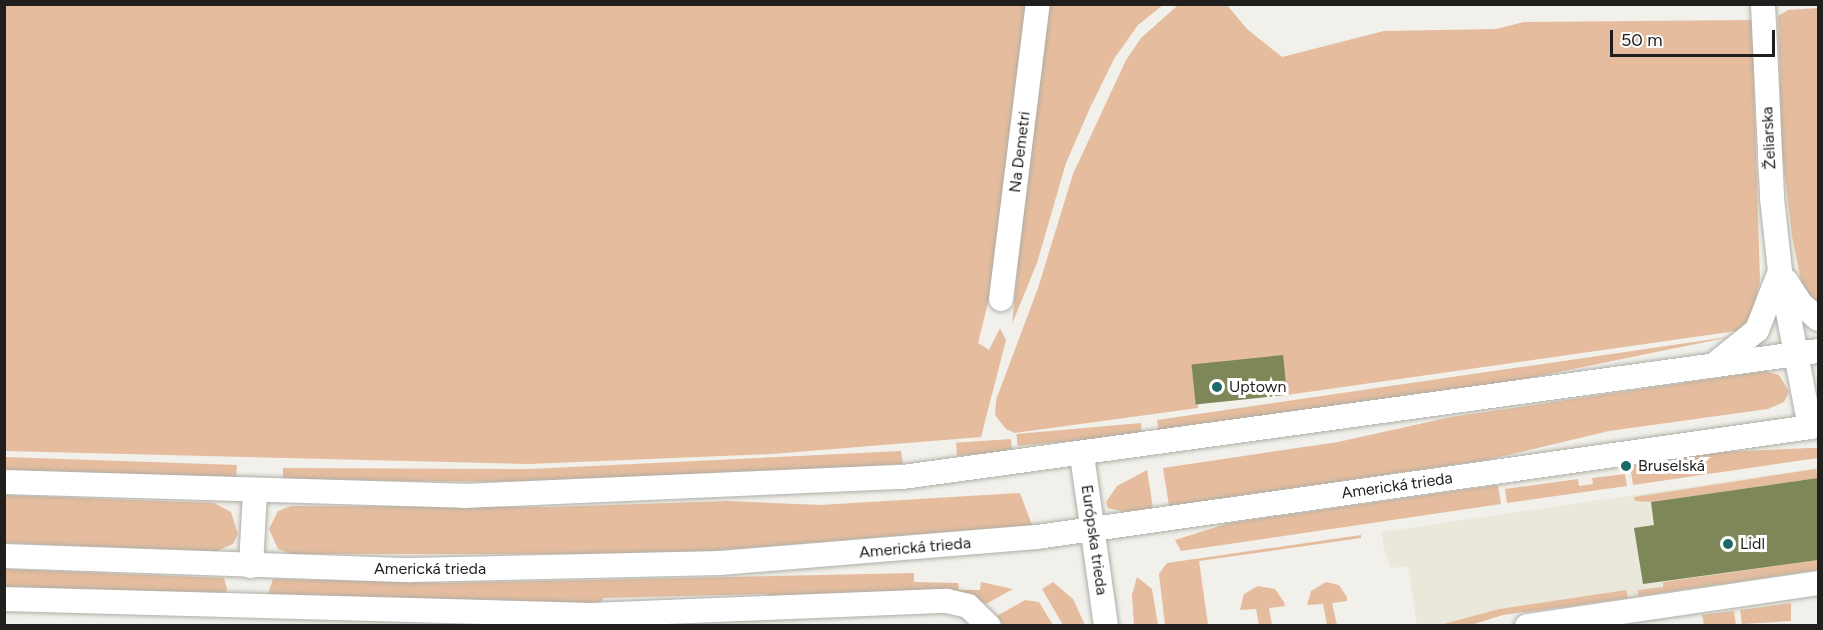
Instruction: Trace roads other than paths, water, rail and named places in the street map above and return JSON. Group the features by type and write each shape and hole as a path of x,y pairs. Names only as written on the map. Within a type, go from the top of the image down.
{"street":[{"name":"Na Demetri","path":"1000,299 1038,4"},
{"name":"Želiarska","path":"1763,4 1772,198 1780,272 1808,353 1814,426"},
{"path":"1780,272 1801,304 1818,319"},
{"path":"1710,367 1757,330 1780,272"},
{"path":"4,482 255,492 464,496 729,488 903,477 1082,455 1808,353"},
{"name":"Americká trieda","path":"4,556 410,570 720,563 1093,530 1814,426"},
{"name":"Európska trieda","path":"1082,455 1106,626"},
{"path":"251,566 255,492"},
{"path":"1527,626 1818,583"},
{"path":"4,599 246,608 591,615 947,602 968,606 989,626"}],"place":[{"name":"Uptown","path":"1217,387"},
{"name":"Bruselská","path":"1626,466"},
{"name":"Lidl","path":"1728,544"}]}
